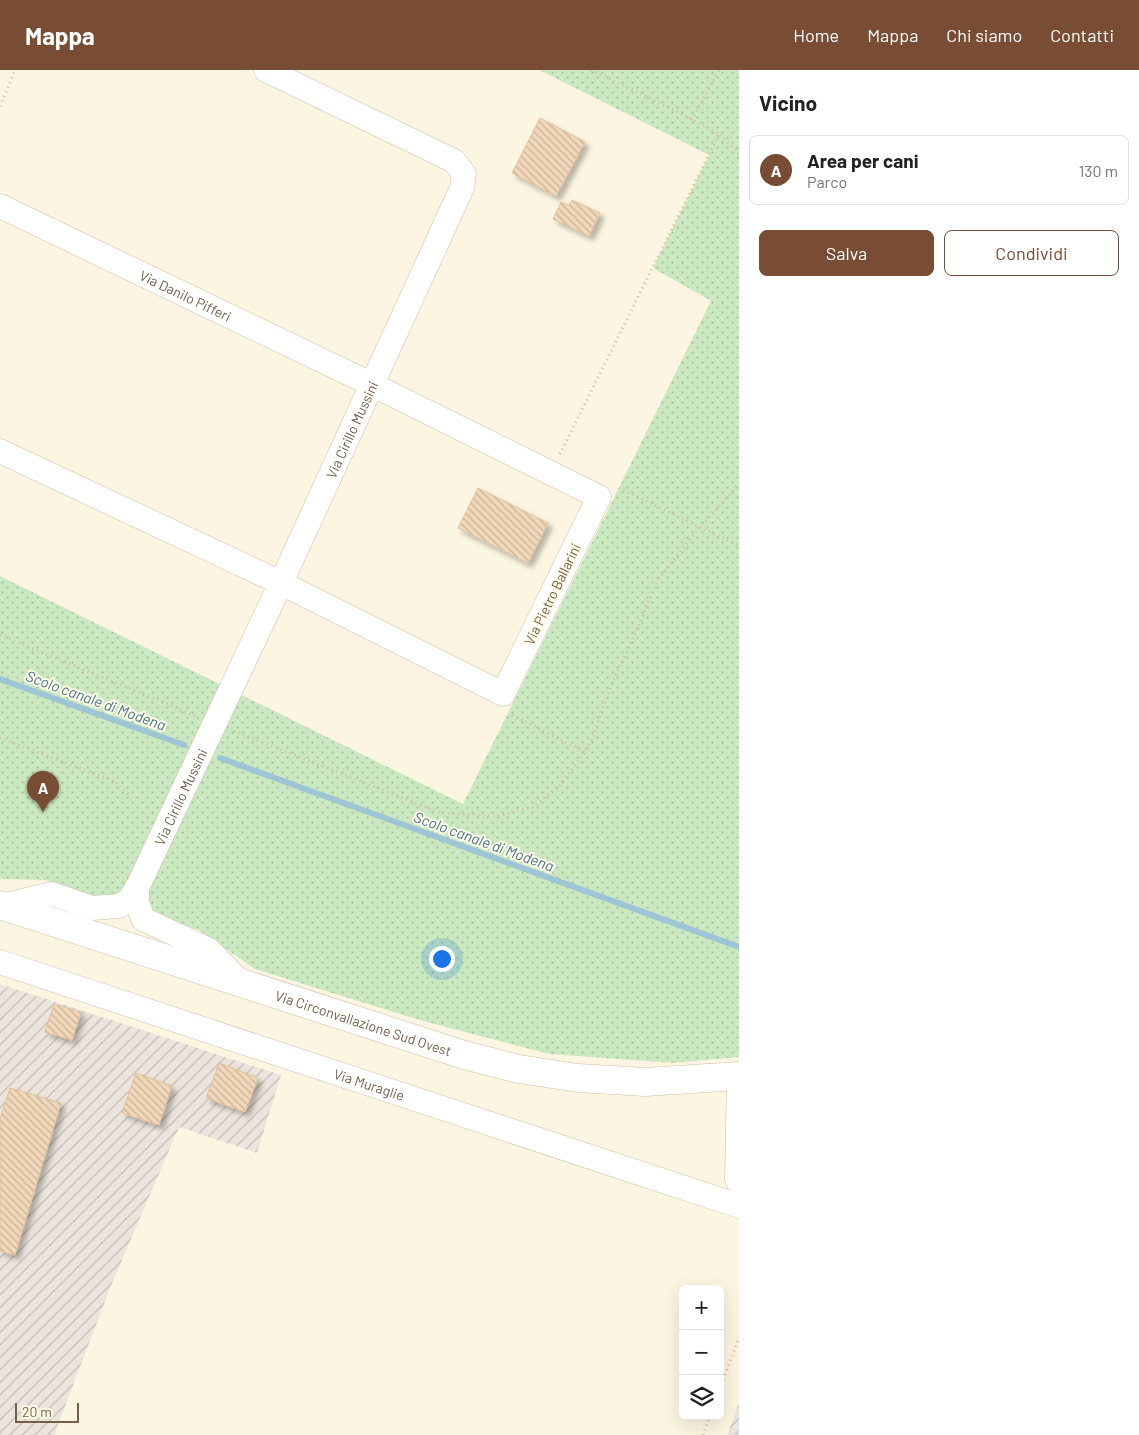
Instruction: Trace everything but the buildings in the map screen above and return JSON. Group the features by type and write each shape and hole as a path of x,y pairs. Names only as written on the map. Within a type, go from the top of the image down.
{"main road":[{"name":"Via Circonvallazione Sud Ovest","path":"1,905 464,1055 520,1069 578,1078 645,1082 739,1076"}],"street":[{"name":"Via Cirillo Mussini","path":"137,888 373,385 462,188 464,174 454,161 266,70"},
{"name":"Via Danilo Pifferi","path":"0,206 373,385"},
{"name":"Via Pietro Ballarini","path":"281,583 503,694 599,497 373,385"},
{"path":"0,451 281,583"},
{"path":"1,905 52,894 92,908 119,906 129,900 137,888"},
{"path":"137,888 136,902 142,919 209,950 241,983"},
{"name":"Via Muraglie","path":"0,962 739,1206"},
{"path":"739,1076 737,1179 739,1183"}],"path":[{"path":"0,106 15,70"},
{"path":"591,70 719,134 739,153"},
{"path":"692,120 719,70"},
{"path":"550,473 719,134"},
{"path":"615,486 739,546"},
{"path":"0,635 215,724"},
{"path":"0,738 116,782 129,796"},
{"path":"724,1378 739,1337"},
{"path":"704,1435 709,1420"}],"shaded area":[{"path":"0,984 281,1075 257,1153 179,1127 111,1286 54,1435 0,1435"},
{"path":"739,1403 739,1435 727,1435"}],"green space":[{"path":"539,70 739,70 739,1057 673,1063 549,1054 416,1019 255,969 199,930 156,916 146,899 116,894 92,897 45,880 0,879 0,576 463,804 711,301 653,268 709,155"}],"waterway":[{"name":"Scolo canale di Modena","path":"0,679 184,745"},
{"name":"Scolo canale di Modena","path":"220,758 739,947"}],"place":[{"name":"Area per cani","path":"43,812"}]}
